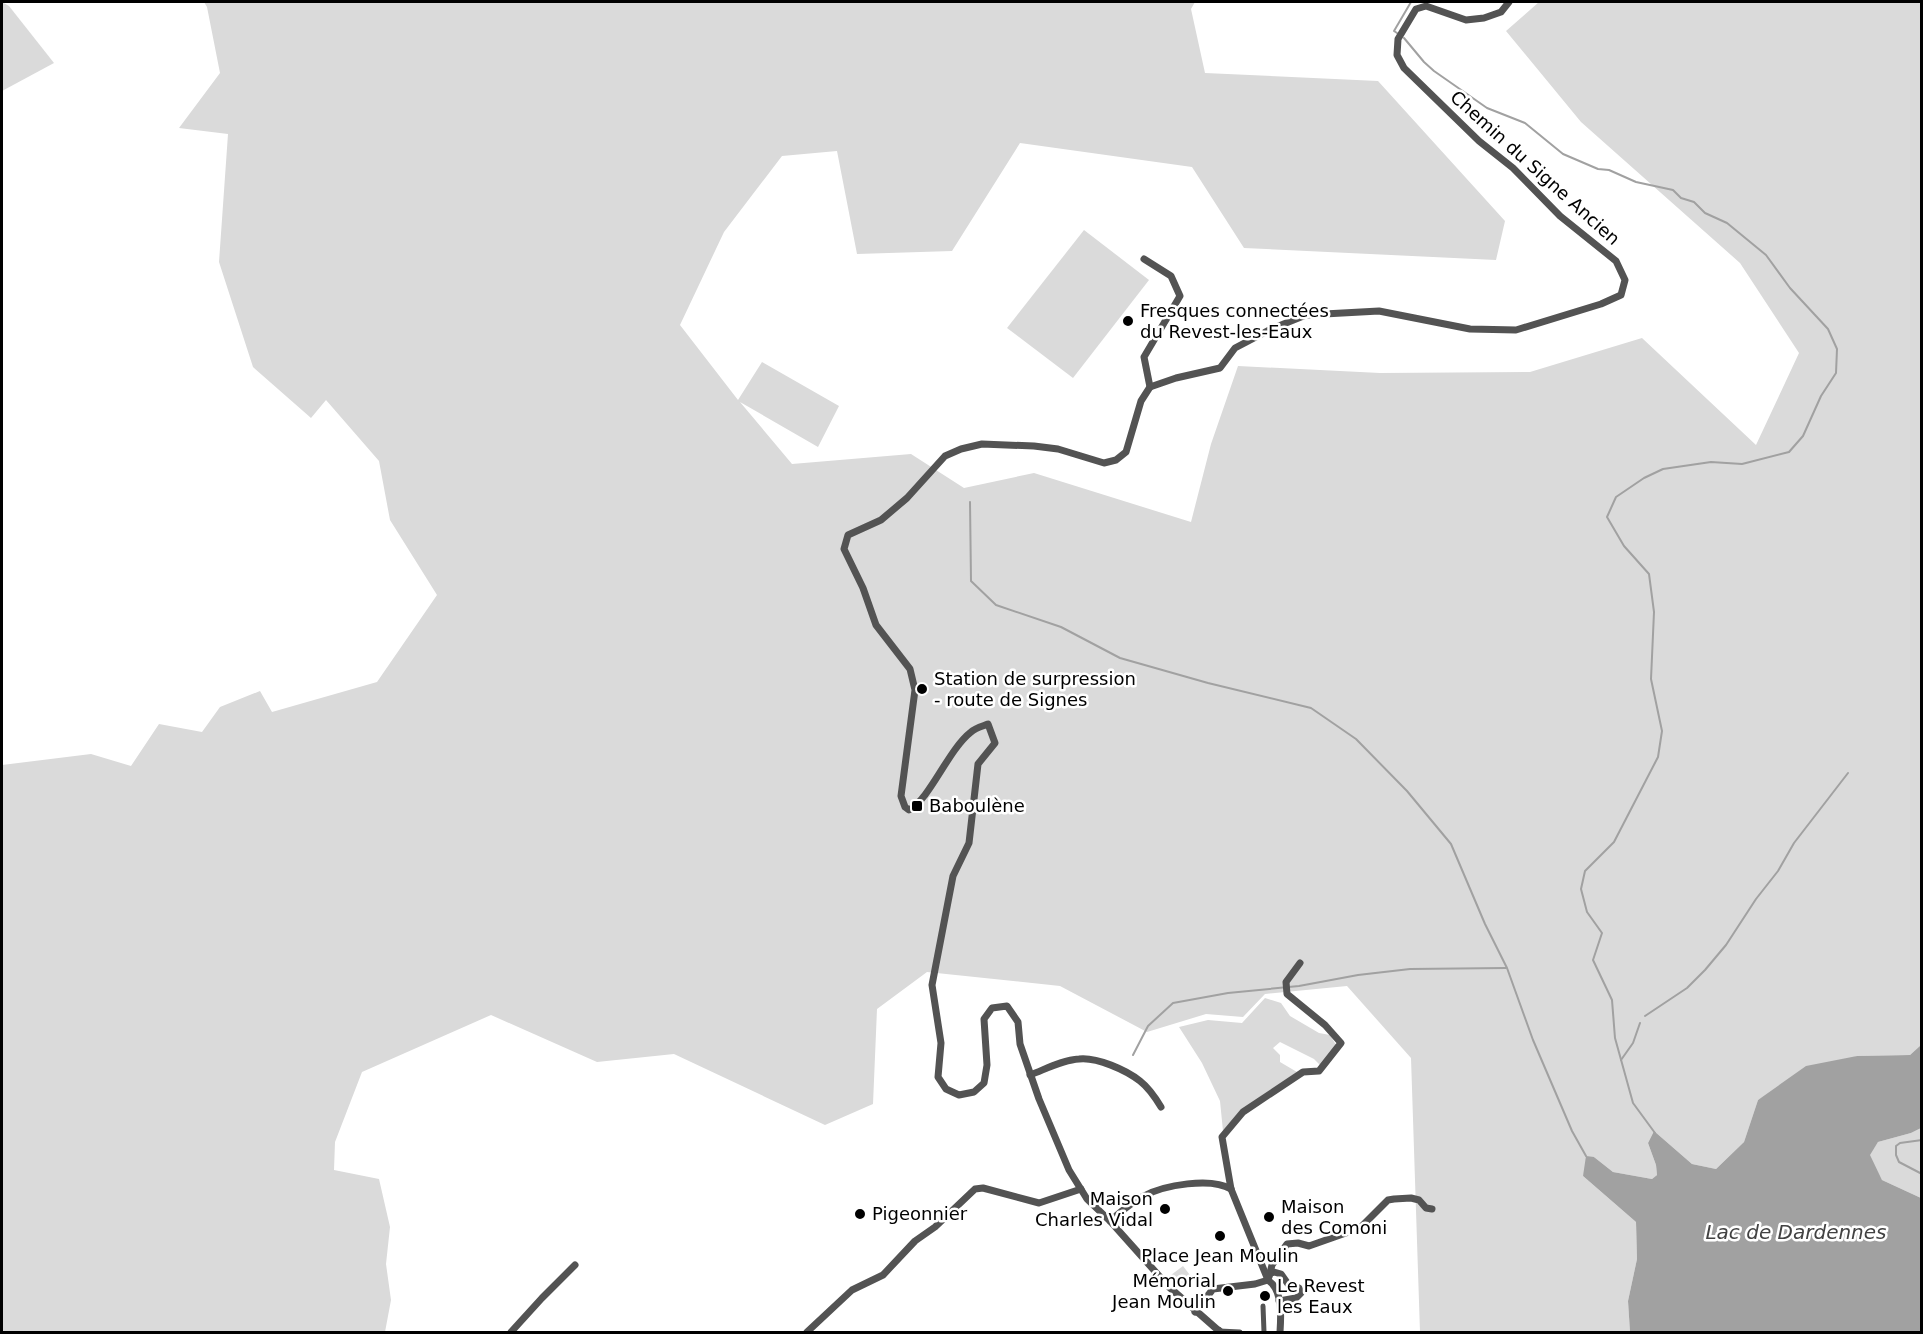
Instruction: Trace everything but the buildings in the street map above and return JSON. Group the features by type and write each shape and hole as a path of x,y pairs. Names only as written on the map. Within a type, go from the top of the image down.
{"street":[{"name":"Chemin du Signe Ancien","path":"1150,387 1176,378 1220,368 1235,348 1271,329 1306,315 1379,311 1470,329 1516,330 1601,304 1621,295 1625,280 1616,261 1560,216 1513,168 1479,141 1404,68 1397,55 1398,39 1416,9 1425,6 1466,20 1484,18 1501,12 1509,2"},
{"path":"1144,260 1171,276 1180,296 1144,357 1150,387 1141,401 1126,452 1116,460 1104,463 1058,449 1034,446 982,444 961,449 945,456 907,498 881,519 848,535 844,544 876,625 910,669 914,685 901,796 905,807 909,810 917,806 944,764 971,731 988,724 995,743 978,764 969,843 953,876 932,985 941,1043 938,1077 946,1089 958,1095 974,1092 984,1083 987,1065 984,1019 992,1008 1006,1006 1018,1022 1020,1044 1030,1075 1069,1170 1087,1199 1195,1312 1223,1332 1240,1332"},
{"path":"1280,1332 1279,1301 1231,1189 1222,1137 1243,1112 1303,1072 1319,1071 1341,1043 1325,1025 1287,993 1286,982 1300,963"},
{"path":"1030,1075 1065,1061 1091,1059 1105,1063 1140,1080 1161,1107"},
{"path":"1110,1221 1140,1198 1164,1189 1211,1182 1231,1189"},
{"path":"807,1332 852,1290 883,1275 915,1241 935,1227 975,1189 983,1188 1039,1203 1081,1189"},
{"path":"1269,1277 1272,1265 1287,1244 1298,1243 1309,1246 1360,1228 1388,1200 1411,1198 1419,1200 1426,1208 1432,1209"},
{"path":"511,1332 575,1265"},
{"path":"1195,1312 1214,1289 1255,1284 1274,1272 1281,1274 1288,1284 1299,1288 1301,1293 1296,1299 1279,1301"},
{"path":"1263,1306 1264,1332"}],"shaded area":[{"path":"2,2 9,6 54,63 2,91"},
{"path":"204,2 1195,2 1191,9 1205,73 1378,81 1505,221 1496,260 1244,248 1192,167 1020,143 952,251 857,254 837,151 782,156 724,232 680,325 738,400 762,362 839,406 818,447 740,402 792,464 911,454 964,488 1034,473 1191,522 1211,444 1238,366 1380,373 1530,372 1642,338 1756,445 1799,353 1740,263 1581,122 1506,31 1539,2 1921,2 1921,1045 1910,1055 1857,1056 1776,1090 1758,1100 1744,1142 1716,1169 1692,1164 1654,1131 1648,1143 1656,1165 1657,1175 1652,1179 1613,1172 1594,1157 1583,1176 1636,1222 1637,1259 1628,1301 1630,1332 1420,1332 1411,1058 1347,986 1265,994 1243,1017 1206,1014 1147,1032 1060,986 927,972 877,1009 873,1104 825,1125 674,1054 597,1062 491,1015 362,1072 335,1142 334,1170 379,1179 390,1227 386,1264 391,1300 385,1332 2,1332 2,765 91,754 131,766 159,724 202,732 220,707 260,691 272,712 377,682 437,595 390,520 379,461 326,400 311,418 253,367 219,262 228,134 179,128 220,73 207,7"},
{"path":"1084,230 1149,280 1073,378 1007,328"},
{"path":"1265,998 1281,1003 1290,1016 1319,1033 1330,1035 1336,1045 1321,1066 1314,1059 1280,1042 1273,1048 1280,1055 1280,1062 1297,1072 1240,1111 1223,1131 1220,1101 1202,1063 1179,1027 1208,1020 1242,1023"},
{"path":"1921,1128 1921,1198 1882,1180 1869,1155 1878,1142"},
{"path":"1183,1266 1193,1279 1181,1288 1171,1275"}],"water":[{"name":"Lac de Dardennes","path":"1921,1045 1921,1128 1878,1142 1870,1155 1882,1180 1921,1198 1921,1332 1630,1332 1628,1301 1637,1259 1636,1222 1583,1176 1586,1156 1594,1157 1613,1172 1652,1179 1657,1175 1656,1165 1648,1143 1654,1131 1692,1164 1716,1169 1744,1142 1758,1100 1806,1066 1857,1056 1910,1055"}],"waterway":[{"path":"1397,33 1394,31 1411,2"},
{"path":"1404,38 1434,71 1487,108 1525,123 1563,154 1636,182 1673,190 1681,198 1694,202 1705,213 1727,223 1766,255 1790,288 1828,329 1837,349 1836,373 1821,396 1803,436 1789,452 1742,464 1711,462 1663,469 1644,478 1616,497 1607,517 1624,546 1649,574 1654,612 1651,679 1662,731 1658,757 1614,842 1585,871 1581,889 1587,912 1602,933 1593,960 1612,1000 1615,1038 1633,1103 1655,1133"},
{"path":"970,502 971,581 996,605 1061,627 1120,658 1208,683 1311,708 1356,739 1407,791 1451,844 1485,924 1507,968 1533,1040 1572,1131 1586,1156"},
{"path":"1645,1016 1687,988 1726,945 1756,899 1778,871 1794,843 1848,773"},
{"path":"1133,1055 1148,1026 1173,1003 1228,993 1299,986 1358,975 1410,969 1506,968"},
{"path":"1621,1060 1633,1043 1640,1023"},
{"path":"1922,1140 1900,1143 1896,1146 1899,1162 1922,1174"}],"place":[{"name":"Fresques connectées du Revest-les-Eaux","path":"1128,321"},
{"name":"Station de surpression - route de Signes","path":"922,689"},
{"name":"Baboulène","path":"917,806"},
{"name":"Maison Charles Vidal","path":"1165,1209"},
{"name":"Pigeonnier","path":"860,1214"},
{"name":"Maison des Comoni","path":"1269,1217"},
{"name":"Place Jean Moulin","path":"1220,1236"},
{"name":"Mémorial Jean Moulin","path":"1228,1291"},
{"name":"Le Revest les Eaux","path":"1265,1296"}]}
